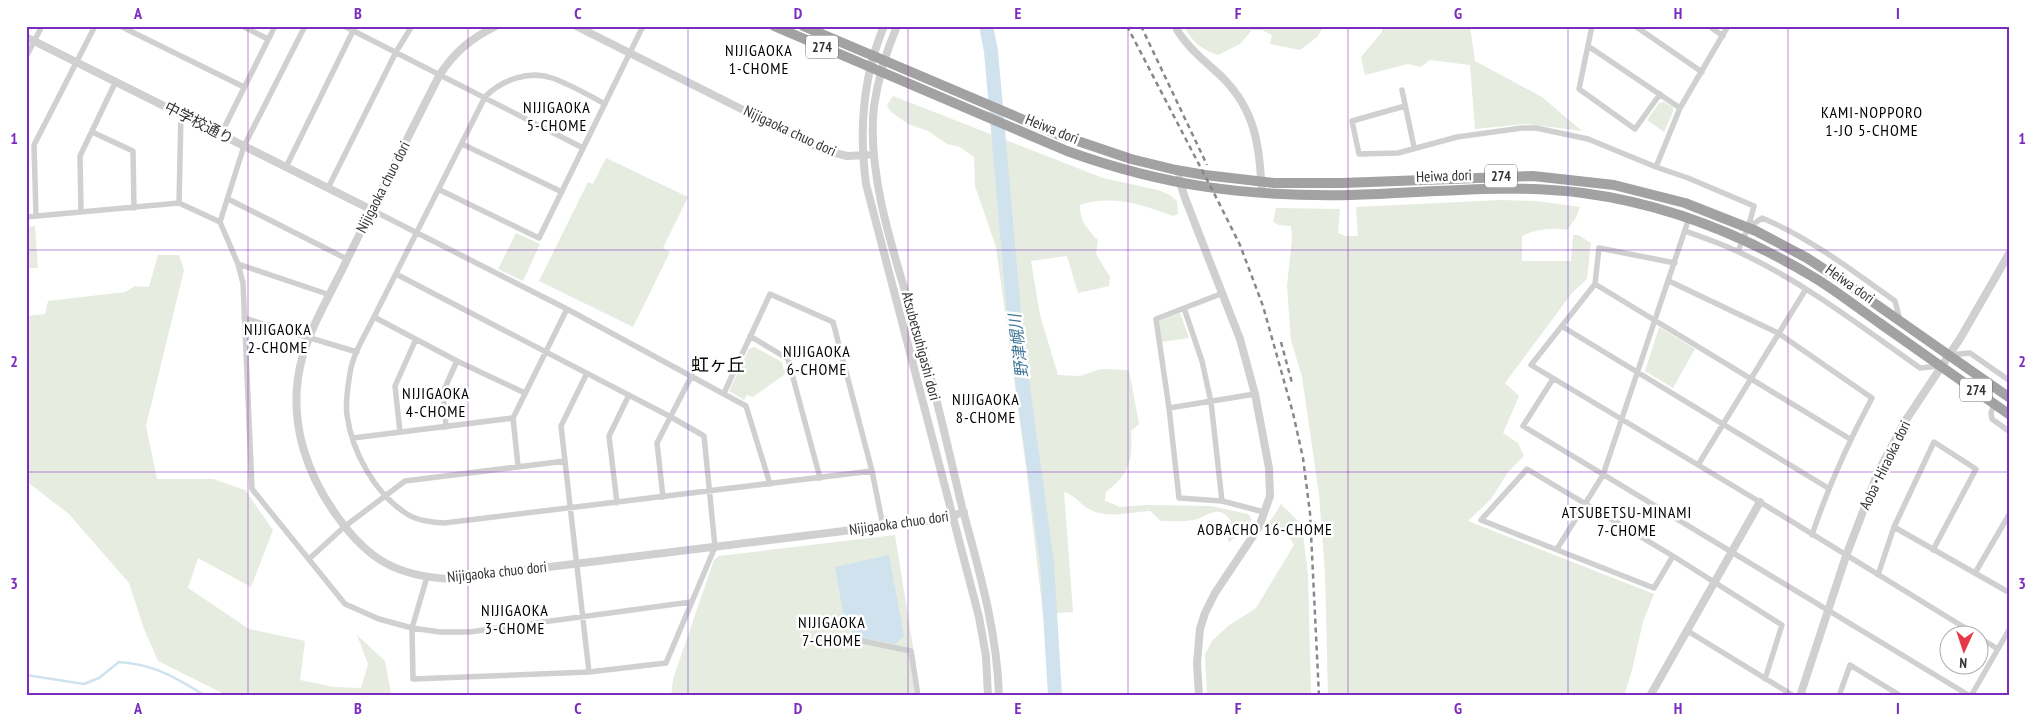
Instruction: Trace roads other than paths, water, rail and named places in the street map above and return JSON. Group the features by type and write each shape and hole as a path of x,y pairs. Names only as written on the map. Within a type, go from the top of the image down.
{"highway":[{"name":"274","path":"774,26 871,68"},
{"name":"274","path":"803,26 874,56"},
{"name":"Heiwa dori","path":"874,56 1017,117 1096,148 1176,170 1261,182 1342,183 1533,176 1581,180 1661,196 1704,209 1748,228 1814,262 2010,398"},
{"name":"Heiwa dori","path":"871,68 1019,132 1108,166 1181,184 1262,193 1328,195 1540,189 1583,193 1632,202 1689,218 1743,240 1817,279 2010,415"}],"street":[{"path":"26,57 42,26"},
{"path":"36,216 34,145 95,26"},
{"path":"120,26 244,87"},
{"path":"242,26 268,39"},
{"path":"221,134 275,26"},
{"path":"305,26 244,146 220,222 238,264 243,282 252,489 345,604 379,619 412,628 440,632 469,632 583,615 691,602"},
{"path":"344,26 583,148"},
{"path":"328,188 396,52 412,26"},
{"name":"Nijigaoka chuo dori","path":"496,26 463,45 440,74 310,337 298,378 298,426 305,457 321,494 344,527 371,554 385,563 405,572 427,578 450,579 942,519 964,512"},
{"name":"Nijigaoka chuo dori","path":"576,26 823,150 847,156 874,154"},
{"path":"440,190 539,238 643,26"},
{"name":"Atsubetsuhigashi dori","path":"884,26 871,68 863,120 862,156 871,206 979,617 986,656 988,696"},
{"name":"Atsubetsuhigashi dori","path":"897,26 884,60 874,106 874,154 879,189 896,256 926,358 990,615 998,661 999,696"},
{"path":"1175,26 1187,43 1223,78 1245,106 1256,136 1260,157 1262,193"},
{"path":"1592,26 1579,89 1636,129 1660,94"},
{"path":"1635,26 1702,72"},
{"path":"1709,26 1723,36"},
{"path":"1656,168 1680,108 1728,26"},
{"path":"286,167 353,31"},
{"name":"中学校通り","path":"26,37 372,210"},
{"path":"1588,46 1680,108"},
{"path":"605,104 552,78 537,76 521,77 505,82 494,88 485,97 440,190 374,317 350,371 347,414 352,438 367,471 385,494 407,514 426,522 444,523 820,478 872,470"},
{"path":"80,212 80,156 116,82"},
{"path":"1402,90 1414,147"},
{"path":"1405,106 1352,121 1359,154 1398,153 1457,136 1522,128 1536,128 1588,139 1754,206 1748,228 1738,251"},
{"path":"178,203 181,113"},
{"path":"92,132 132,151 134,208"},
{"path":"462,144 562,192"},
{"path":"1176,170 1240,339 1255,394 1269,468 1270,496 1259,527 1214,593 1200,629 1197,662 1199,696"},
{"path":"228,199 347,259"},
{"path":"26,217 178,203 220,222"},
{"path":"372,210 567,309 692,375 746,406 770,484"},
{"path":"1557,549 1603,475 1689,218"},
{"path":"1748,228 1762,218 1798,236 1895,301 1900,322"},
{"path":"1684,231 1738,251 1806,289 1920,368 1942,366"},
{"path":"1675,263 1599,248 1595,284 1563,327 1531,365 1760,502 1958,624"},
{"name":"Aoba･Hiraoka dori","path":"1800,696 1846,556 1878,472 1904,423 1949,355 2003,267 2010,252"},
{"path":"885,258 896,256"},
{"path":"238,264 330,295"},
{"path":"396,274 704,436 714,547 666,663 589,672 413,679 412,628 427,578"},
{"path":"1668,281 1778,333 1872,398 1850,439 1828,488 1812,535"},
{"path":"1595,284 1850,439"},
{"path":"1698,465 1806,289"},
{"path":"1223,293 1156,319 1169,408 1179,498 1222,501 1264,512"},
{"path":"724,393 770,294 832,322 872,470 883,526"},
{"path":"1184,308 1202,361 1210,402 1222,501"},
{"path":"518,466 513,418 567,309"},
{"path":"374,317 456,361 525,393"},
{"path":"244,318 357,352"},
{"path":"1563,327 1828,488"},
{"path":"750,336 788,358 820,478"},
{"path":"400,432 395,386 416,339"},
{"path":"1949,355 1970,353 2010,381"},
{"path":"446,427 443,392 456,361"},
{"path":"587,373 561,426 589,672"},
{"path":"663,497 657,444 692,375"},
{"path":"1553,379 1523,426 1732,550 1828,611 1970,696 2010,628"},
{"path":"1169,408 1255,394"},
{"path":"617,503 609,436 629,395"},
{"path":"1994,404 1991,413 1992,419 2010,432"},
{"path":"352,438 513,418"},
{"path":"1878,575 1894,527 1934,442 1976,469 1933,550"},
{"path":"309,559 344,527 385,494 405,481 565,461"},
{"path":"1673,556 1654,588 1481,520 1527,469 1673,556 1782,624 1766,679"},
{"path":"1650,696 1760,502"},
{"path":"1974,573 2010,513"},
{"path":"1894,527 2010,593"},
{"path":"1686,630 1794,696"},
{"path":"848,638 911,651 918,696"},
{"path":"1988,643 1998,649"},
{"path":"1839,696 1850,665 1902,696"}],"water":[{"path":"889,555 904,636 895,644 853,636 852,630 846,630 835,567"}],"waterway":[{"name":"野津幌川","path":"986,26 991,51 1016,336 1047,563 1055,696"},
{"path":"26,675 84,684 99,678 119,662 155,669 206,696"}],"railway":[{"path":"1127,26 1240,245 1263,306 1293,413 1303,458 1310,513 1319,696"},
{"path":"1141,26 1207,165"},
{"path":"1281,342 1292,383"}],"district":[{"name":"NIJIGAOKA 1-CHOME","path":"759,59"},
{"name":"NIJIGAOKA 5-CHOME","path":"557,116"},
{"name":"KAMI-NOPPORO 1-JO 5-CHOME","path":"1872,121"},
{"name":"NIJIGAOKA 2-CHOME","path":"278,338"},
{"name":"NIJIGAOKA 6-CHOME","path":"817,360"},
{"name":"虹ヶ丘","path":"718,365"},
{"name":"NIJIGAOKA 4-CHOME","path":"436,402"},
{"name":"NIJIGAOKA 8-CHOME","path":"986,408"},
{"name":"ATSUBETSU-MINAMI 7-CHOME","path":"1627,521"},
{"name":"AOBACHO 16-CHOME","path":"1265,529"},
{"name":"NIJIGAOKA 3-CHOME","path":"515,619"},
{"name":"NIJIGAOKA 7-CHOME","path":"832,631"}]}
